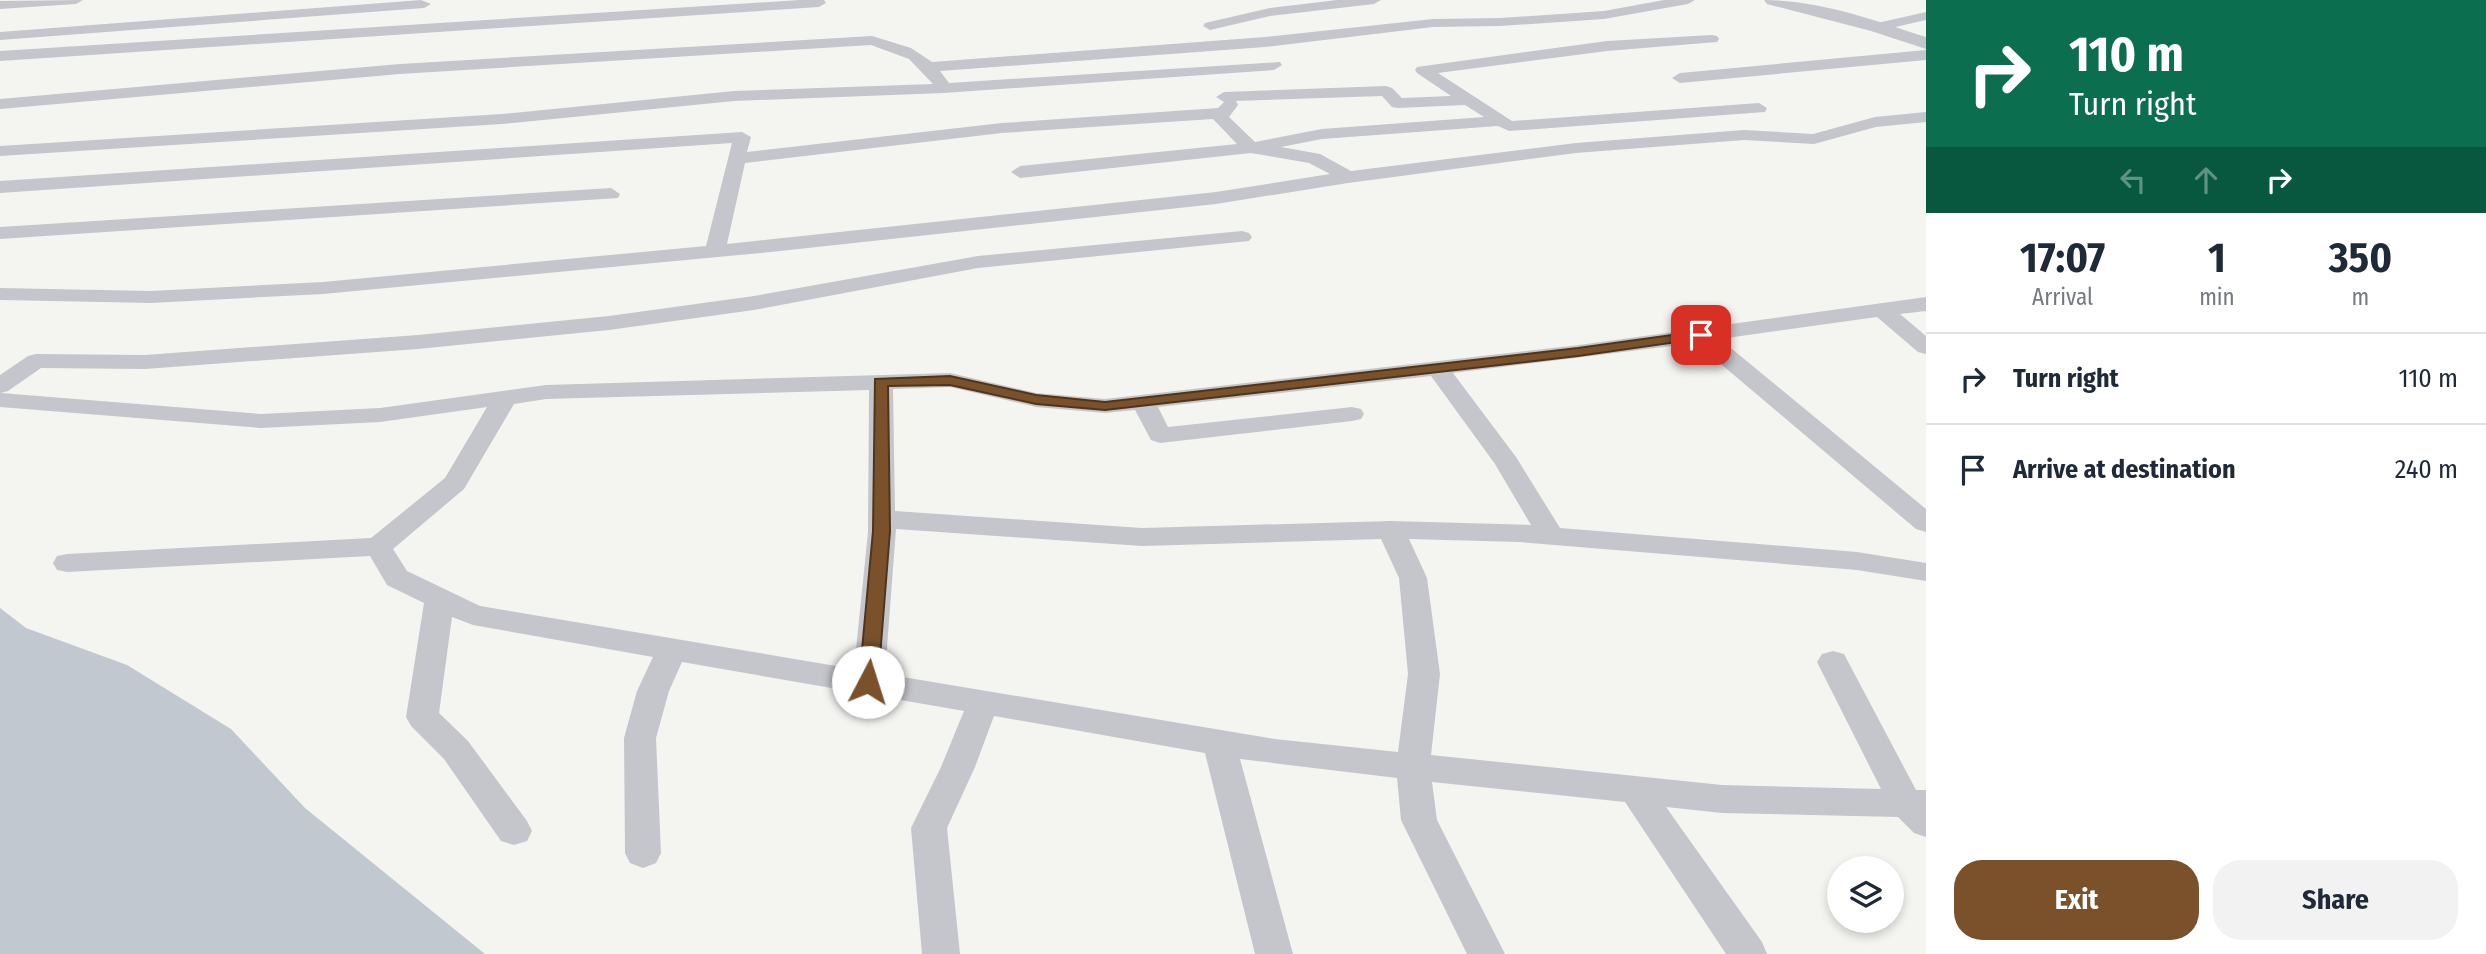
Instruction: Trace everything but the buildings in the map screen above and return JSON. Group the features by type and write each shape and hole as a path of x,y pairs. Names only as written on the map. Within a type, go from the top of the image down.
{"street":[{"path":"0,5 76,0"},
{"path":"1210,26 1270,12 1374,0"},
{"path":"0,150 502,119 936,76 1016,63 1311,37 1433,23 1500,22 1604,15 1688,0"},
{"path":"1773,0 1878,27 1926,43"},
{"path":"0,56 682,6 819,3"},
{"path":"0,36 424,4"},
{"path":"1878,27 1926,16"},
{"path":"1311,37 1321,48 1524,30"},
{"path":"1712,39 1607,46 1423,70 1465,100 1509,126 1759,108"},
{"path":"0,104 400,69 872,40 907,49 936,76"},
{"path":"1680,78 1926,55"},
{"path":"288,116 475,106 763,82 1202,70 1274,65"},
{"path":"1202,70 1224,105"},
{"path":"737,159 1002,128 1386,91 1398,103 1465,100"},
{"path":"1224,105 1220,117 1251,148 1314,158 1348,177"},
{"path":"0,294 151,297 323,288 715,251 1216,198 1348,177 1576,148 1744,135 1814,139 1875,122 1926,117"},
{"path":"1020,173 1251,148 1322,134 1499,121"},
{"path":"0,136 159,124"},
{"path":"0,187 742,137 715,251"},
{"path":"0,233 611,194"},
{"path":"0,386 36,361 145,362 418,342 595,324 754,303 978,262 1242,237"},
{"path":"0,400 261,421 380,415 546,392 950,380 1036,400 1105,406 1437,368 1926,304"},
{"path":"1881,310 1926,347"},
{"path":"1701,335 1926,523"},
{"path":"1437,368 1507,462 1551,536"},
{"path":"868,682 882,519 881,382"},
{"path":"67,563 378,547 456,483 505,398"},
{"path":"1143,401 1160,435 1352,414"},
{"path":"882,519 1142,537 1391,530 1551,536 1857,561 1926,572"},
{"path":"1391,530 1413,578 1424,674 1413,767 1419,820 1486,954"},
{"path":"378,547 397,578 473,615 1219,743 1275,752 1722,799 1919,809"},
{"path":"440,599 422,717 456,750 514,831"},
{"path":"643,853 640,738 653,691 671,649"},
{"path":"1833,662 1919,809"},
{"path":"941,954 929,828 958,767 983,702"},
{"path":"1219,743 1274,954"},
{"path":"1635,790 1748,954"}],"shaded area":[{"path":"0,608 26,628 127,665 231,729 305,808 485,954 0,954"}],"route":[{"path":"868,682 882,531 881,382 950,380 1036,400 1105,406 1578,352 1701,335"}]}
